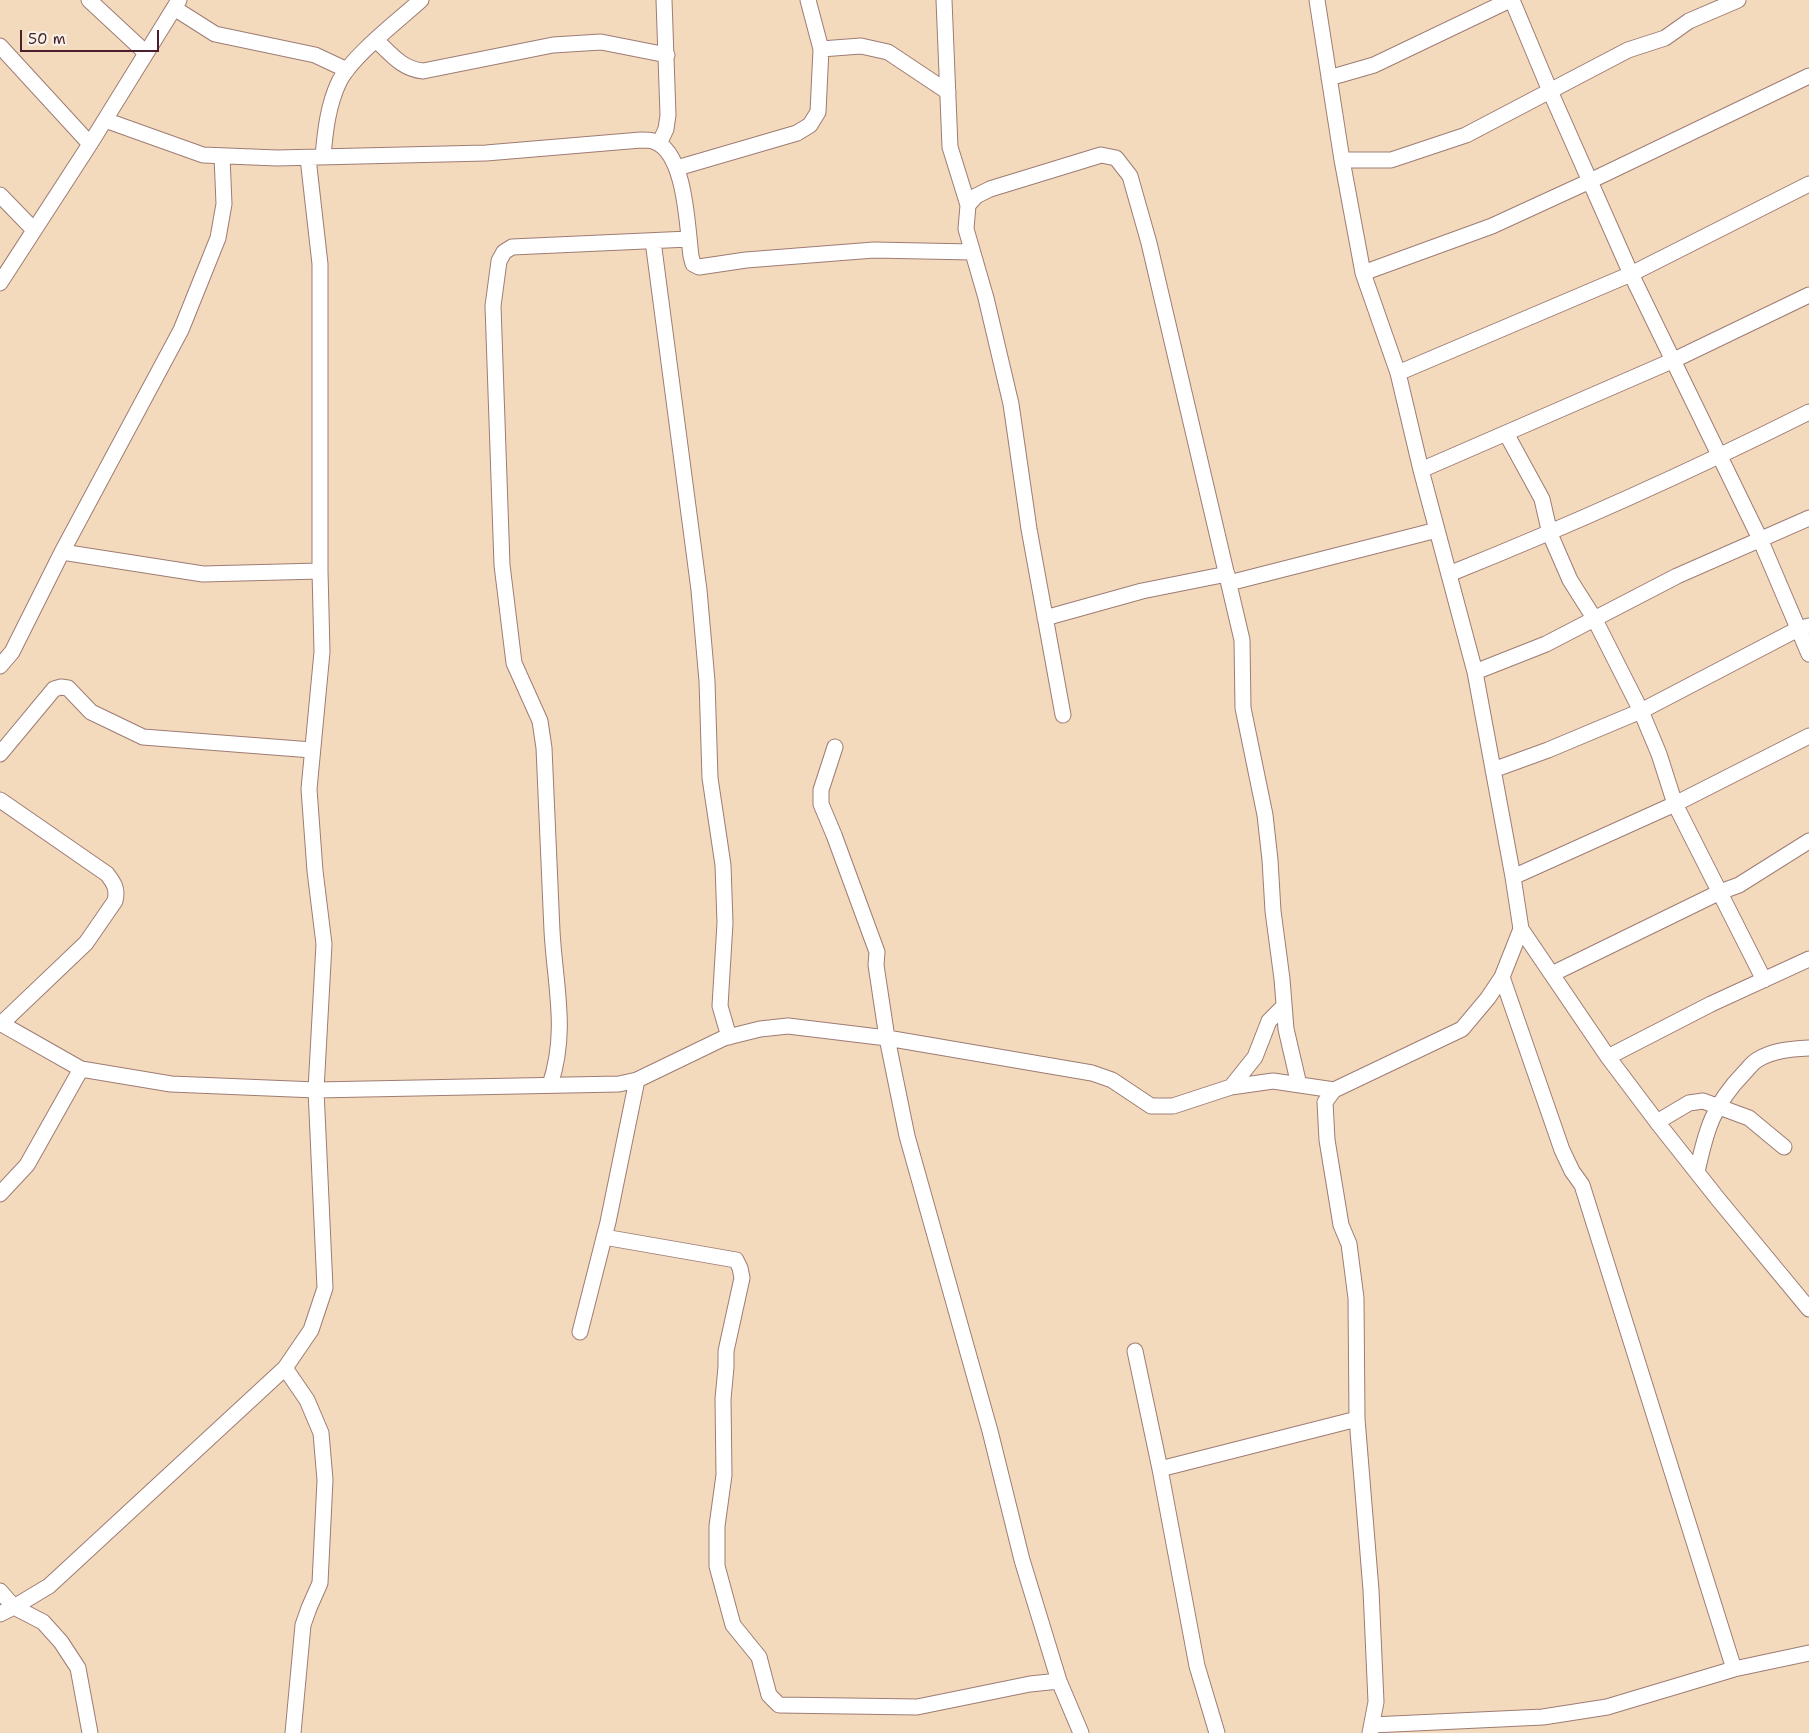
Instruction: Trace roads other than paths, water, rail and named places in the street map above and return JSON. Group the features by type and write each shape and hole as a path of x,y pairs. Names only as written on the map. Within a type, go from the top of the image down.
{"street":[{"path":"89,0 146,53"},
{"path":"7,1610 49,1586 285,1368 311,1330 325,1288 316,1090 324,944 315,871 310,789 322,652 320,571 320,264 316,157 339,82 346,70 421,0"},
{"path":"658,144 666,129 668,115 664,0"},
{"path":"677,168 797,133 810,125 818,112 821,49 808,0"},
{"path":"944,0 950,147 968,205 966,229 986,298 1011,404 1029,529 1062,715"},
{"path":"1317,0 1342,160 1363,273 1398,373 1475,672 1521,929 1608,1057 1657,1122 1809,1309"},
{"path":"1329,78 1374,65 1511,0 1631,274 1803,627 1809,654"},
{"path":"1342,160 1391,160 1466,135 1628,50 1665,38 1689,21 1738,0"},
{"path":"0,283 90,144 176,4 215,34 315,55 346,70"},
{"path":"376,40 400,63 412,70 423,71 553,45 582,43 601,42 667,55"},
{"path":"0,46 90,144"},
{"path":"821,49 862,46 888,52 948,92"},
{"path":"1363,273 1492,226 1590,182 1809,76"},
{"path":"105,120 203,155 222,156 277,158 486,153 641,140 654,141 666,150 677,168 683,190 693,264 699,267 746,260 874,250 972,252"},
{"path":"968,205 976,196 990,189 1101,155 1116,158 1130,176 1149,243 1242,640 1243,708 1265,815 1286,1030 1299,1085"},
{"path":"0,665 12,652 62,552 181,330 218,238 224,204 222,156"},
{"path":"1398,373 1631,274 1809,184"},
{"path":"0,195 34,230"},
{"path":"550,1085 560,1048 560,1012 552,933 544,748 540,721 514,663 502,564 493,306 500,261 504,252 512,248 689,239"},
{"path":"653,242 699,590 707,681 710,778 723,865 725,923 720,1006 729,1037"},
{"path":"1422,470 1674,360 1809,295"},
{"path":"1449,574 1550,534 1719,457 1809,412"},
{"path":"1506,434 1542,499 1550,534 1570,580 1594,618 1641,711 1659,754 1675,804 1764,980"},
{"path":"1475,672 1546,644 1677,576 1809,518"},
{"path":"1045,618 1142,591 1228,579 1437,530"},
{"path":"62,552 202,574 320,571"},
{"path":"1493,770 1548,750 1641,711 1803,627"},
{"path":"0,754 54,690 61,687 68,688 91,712 143,737 312,750"},
{"path":"1513,877 1675,804 1809,736"},
{"path":"835,747 821,790 821,804 877,952 876,964 887,1038 907,1136 990,1431 1022,1560 1059,1681 1080,1733"},
{"path":"0,800 107,874 114,884 117,893 116,901 86,943 1,1023 81,1069 171,1084 316,1090 619,1084 637,1080 729,1037 760,1029 788,1026 887,1038 1092,1073 1112,1080 1151,1106 1173,1106 1230,1087 1273,1081 1334,1090"},
{"path":"1552,974 1720,892 1739,885 1809,841"},
{"path":"1521,929 1502,977 1488,998 1462,1028 1334,1090 1325,1102 1327,1140 1341,1225 1349,1244 1356,1298 1357,1419 1371,1590 1376,1702 1371,1729 1552,1716 1607,1707 1734,1669 1809,1653"},
{"path":"1608,1057 1711,1004 1809,959"},
{"path":"1502,977 1562,1150 1572,1171 1582,1185 1734,1669"},
{"path":"1230,1087 1255,1056 1269,1021 1284,1006"},
{"path":"1698,1172 1704,1138 1718,1105 1738,1079 1756,1060 1781,1050 1809,1048"},
{"path":"0,1194 27,1165 81,1069"},
{"path":"580,1332 604,1237 637,1080"},
{"path":"1657,1122 1689,1103 1703,1101 1749,1118 1784,1147"},
{"path":"604,1237 736,1260 740,1268 742,1278 726,1351 723,1399 724,1475 717,1526 717,1566 733,1626 758,1657 769,1695 774,1702 779,1705 917,1707 1021,1686 1059,1681"},
{"path":"1135,1351 1160,1470 1197,1666 1217,1733"},
{"path":"285,1368 307,1400 322,1433 325,1480 320,1583 303,1625 292,1733"},
{"path":"1160,1470 1357,1419"},
{"path":"0,1591 7,1610"},
{"path":"7,1610 42,1622 62,1642 78,1668 90,1733"}]}
